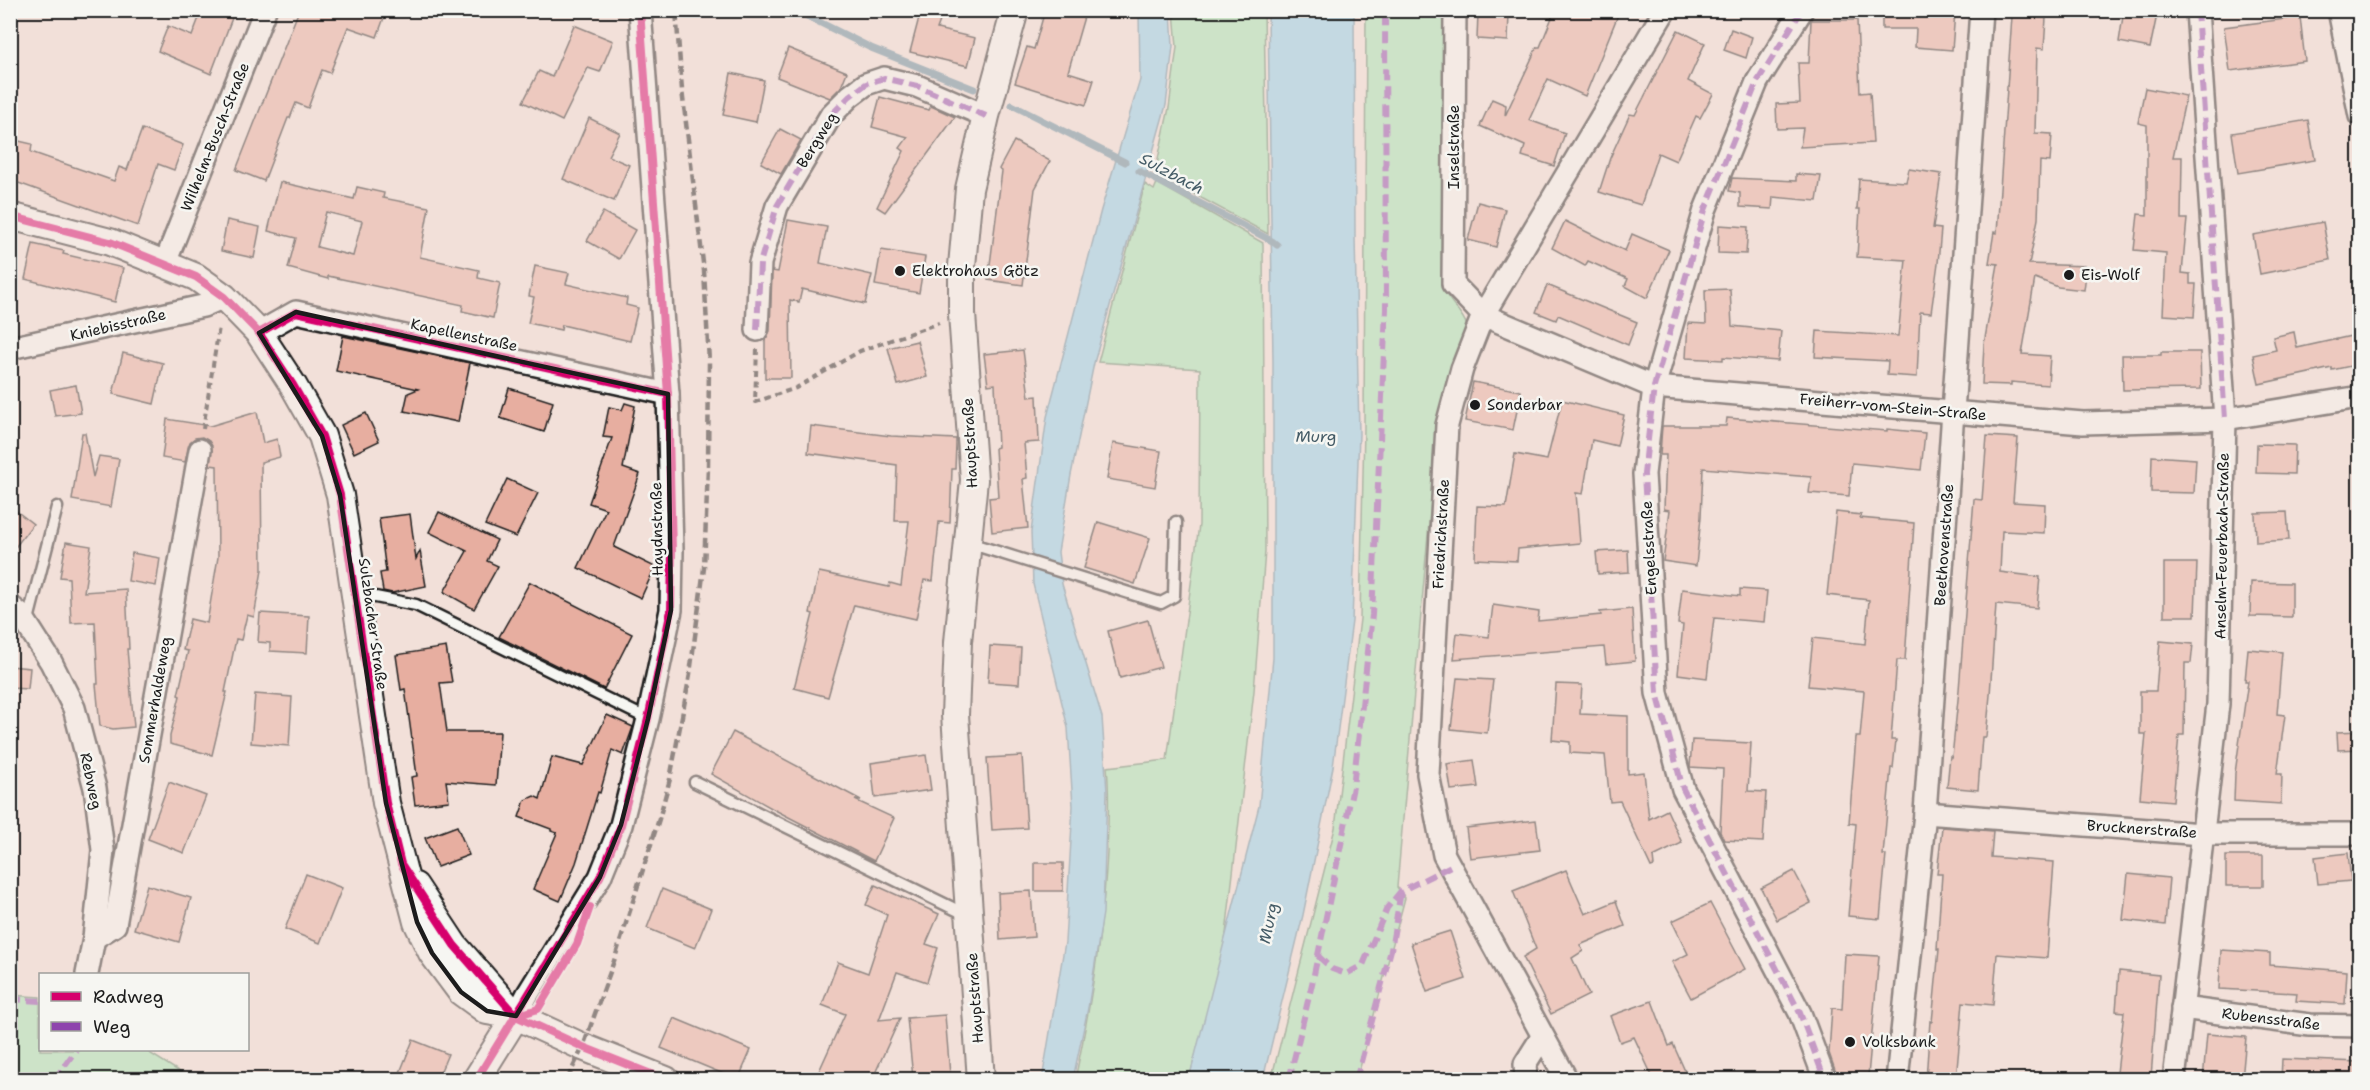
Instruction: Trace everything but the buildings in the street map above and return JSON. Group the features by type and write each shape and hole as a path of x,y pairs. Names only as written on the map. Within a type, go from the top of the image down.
{"street":[{"name":"Wilhelm-Busch-Straße","path":"165,263 265,10"},
{"name":"Haydnstraße","path":"516,1016 526,995 600,877 621,825 648,719 671,610 672,551 668,394 640,10"},
{"name":"Hauptstraße","path":"981,1080 955,715 958,642 974,480 962,314 962,266 969,189 986,116 1016,10"},
{"name":"Inselstraße","path":"1452,285 1455,10"},
{"name":"Friedrichstraße","path":"1567,1080 1444,855 1428,774 1447,425 1462,369 1483,315 1665,10"},
{"name":"Engelsstraße","path":"1802,10 1757,82 1705,210 1653,387 1644,474 1657,693 1683,789 1800,1013 1825,1080"},
{"name":"Beethovenstraße","path":"1897,1080 1925,813 1982,10"},
{"name":"Anselm-Feuerbach-Straße","path":"2174,1080 2218,704 2224,419 2197,10"},
{"path":"2339,10 2360,116"},
{"name":"Bergweg","path":"757,330 760,263 777,206 831,115 850,96 866,84 884,78 916,86 986,116"},
{"name":"Sulzbacher Straße","path":"10,216 110,242 196,277 224,297 259,333 293,385 322,436 340,495 386,803 417,922 432,953 461,992 487,1011 516,1016 625,1068 666,1080"},
{"name":"Freiherr-vom-Stein-Straße","path":"1452,285 1483,315 1653,387 2084,423 2224,419 2360,397"},
{"name":"Kniebisstraße","path":"10,348 203,306 224,297"},
{"name":"Kapellenstraße","path":"259,333 296,312 668,394"},
{"name":"Sommerhaldeweg","path":"94,938 115,925 200,450"},
{"name":"Rebweg","path":"10,606 21,615 51,662 74,708 95,788 103,850 94,938 87,973"},
{"name":"Brucknerstraße","path":"1925,813 2202,834 2360,834"},
{"name":"Rubensstraße","path":"2182,1008 2310,1025 2360,1026"},
{"path":"476,1080 516,1016"},
{"path":"1526,1080 1526,1064 1542,1037"}],"lane":[{"path":"27,624 57,507"},
{"path":"969,543 1161,603 1174,596 1176,522"},
{"path":"355,593 416,605 648,719"},
{"path":"695,782 969,917"}],"path":[{"path":"200,450 224,297"},
{"path":"757,330 755,402 796,388 860,351 962,314"}],"highlighted area":[{"path":"296,312 668,394 671,610 648,719 621,825 600,877 516,1016 487,1011 461,992 432,953 417,922 386,803 340,495 322,436 259,333"}],"green space":[{"path":"1174,11 1264,11 1268,234 1155,173 1169,108 1177,47"},
{"path":"1366,11 1444,11 1444,290 1467,326 1451,370 1438,420 1397,887 1405,898 1357,1079 1271,1080 1335,828 1360,619 1364,428"},
{"path":"1157,183 1263,243 1265,551 1254,691 1224,951 1189,1079 1075,1080 1091,995 1103,910 1108,821 1107,767 1167,760 1199,525 1200,369 1098,362 1145,184 1154,190"},
{"path":"10,995 39,997 39,1051 147,1051 191,1079 11,1079"}],"water":[{"path":"1139,11 1171,11 1173,46 1166,105 1094,363 1058,552 1062,584 1102,717 1107,792 1103,913 1088,1008 1073,1079 1042,1080 1065,942 1073,806 1068,728 1033,584 1031,532 1047,417 1101,210 1140,80"},
{"name":"Murg","path":"1268,11 1354,11 1359,434 1352,621 1333,767 1303,915 1263,1079 1189,1079 1259,806 1273,658 1273,361"}],"waterway":[{"name":"Sulzbach","path":"795,10 871,48 974,89"},
{"name":"Sulzbach","path":"1012,105 1125,162"},
{"name":"Sulzbach","path":"1139,171 1277,245"}],"railway":[{"path":"567,1080 583,1047 615,958 670,779 690,674 704,568 709,362 704,271 682,90 676,10"}],"marked path":[{"path":"1289,1080 1312,984 1353,787 1372,615 1386,309 1385,10"},
{"path":"1802,10 1757,82 1705,210 1654,387 1644,474 1657,693 1683,789 1800,1013 1825,1080"},
{"path":"2197,10 2225,419"},
{"path":"757,330 760,263 777,206 831,115 850,96 866,84 884,78 917,86 986,116"},
{"path":"1318,956 1332,969 1346,974 1363,965 1387,908 1401,891 1451,866"},
{"path":"1356,1080 1391,950 1401,891"},
{"path":"10,999 39,1001"},
{"path":"54,1080 75,1051"}],"cycle path":[{"path":"476,1080 600,877 621,825 648,719 671,610 672,551 668,394 640,10"},
{"path":"10,216 110,242 196,277 224,297 259,333 293,385 322,436 340,495 386,803 401,864 454,945 516,1016 583,1047 666,1080"},
{"path":"259,333 296,312 668,394"},
{"path":"516,1016 538,1009 577,944 590,907"}],"place":[{"name":"Elektrohaus Götz","path":"900,271"},
{"name":"Eis-Wolf","path":"2069,275"},
{"name":"Sonderbar","path":"1475,405"},
{"name":"Volksbank","path":"1850,1042"}]}
